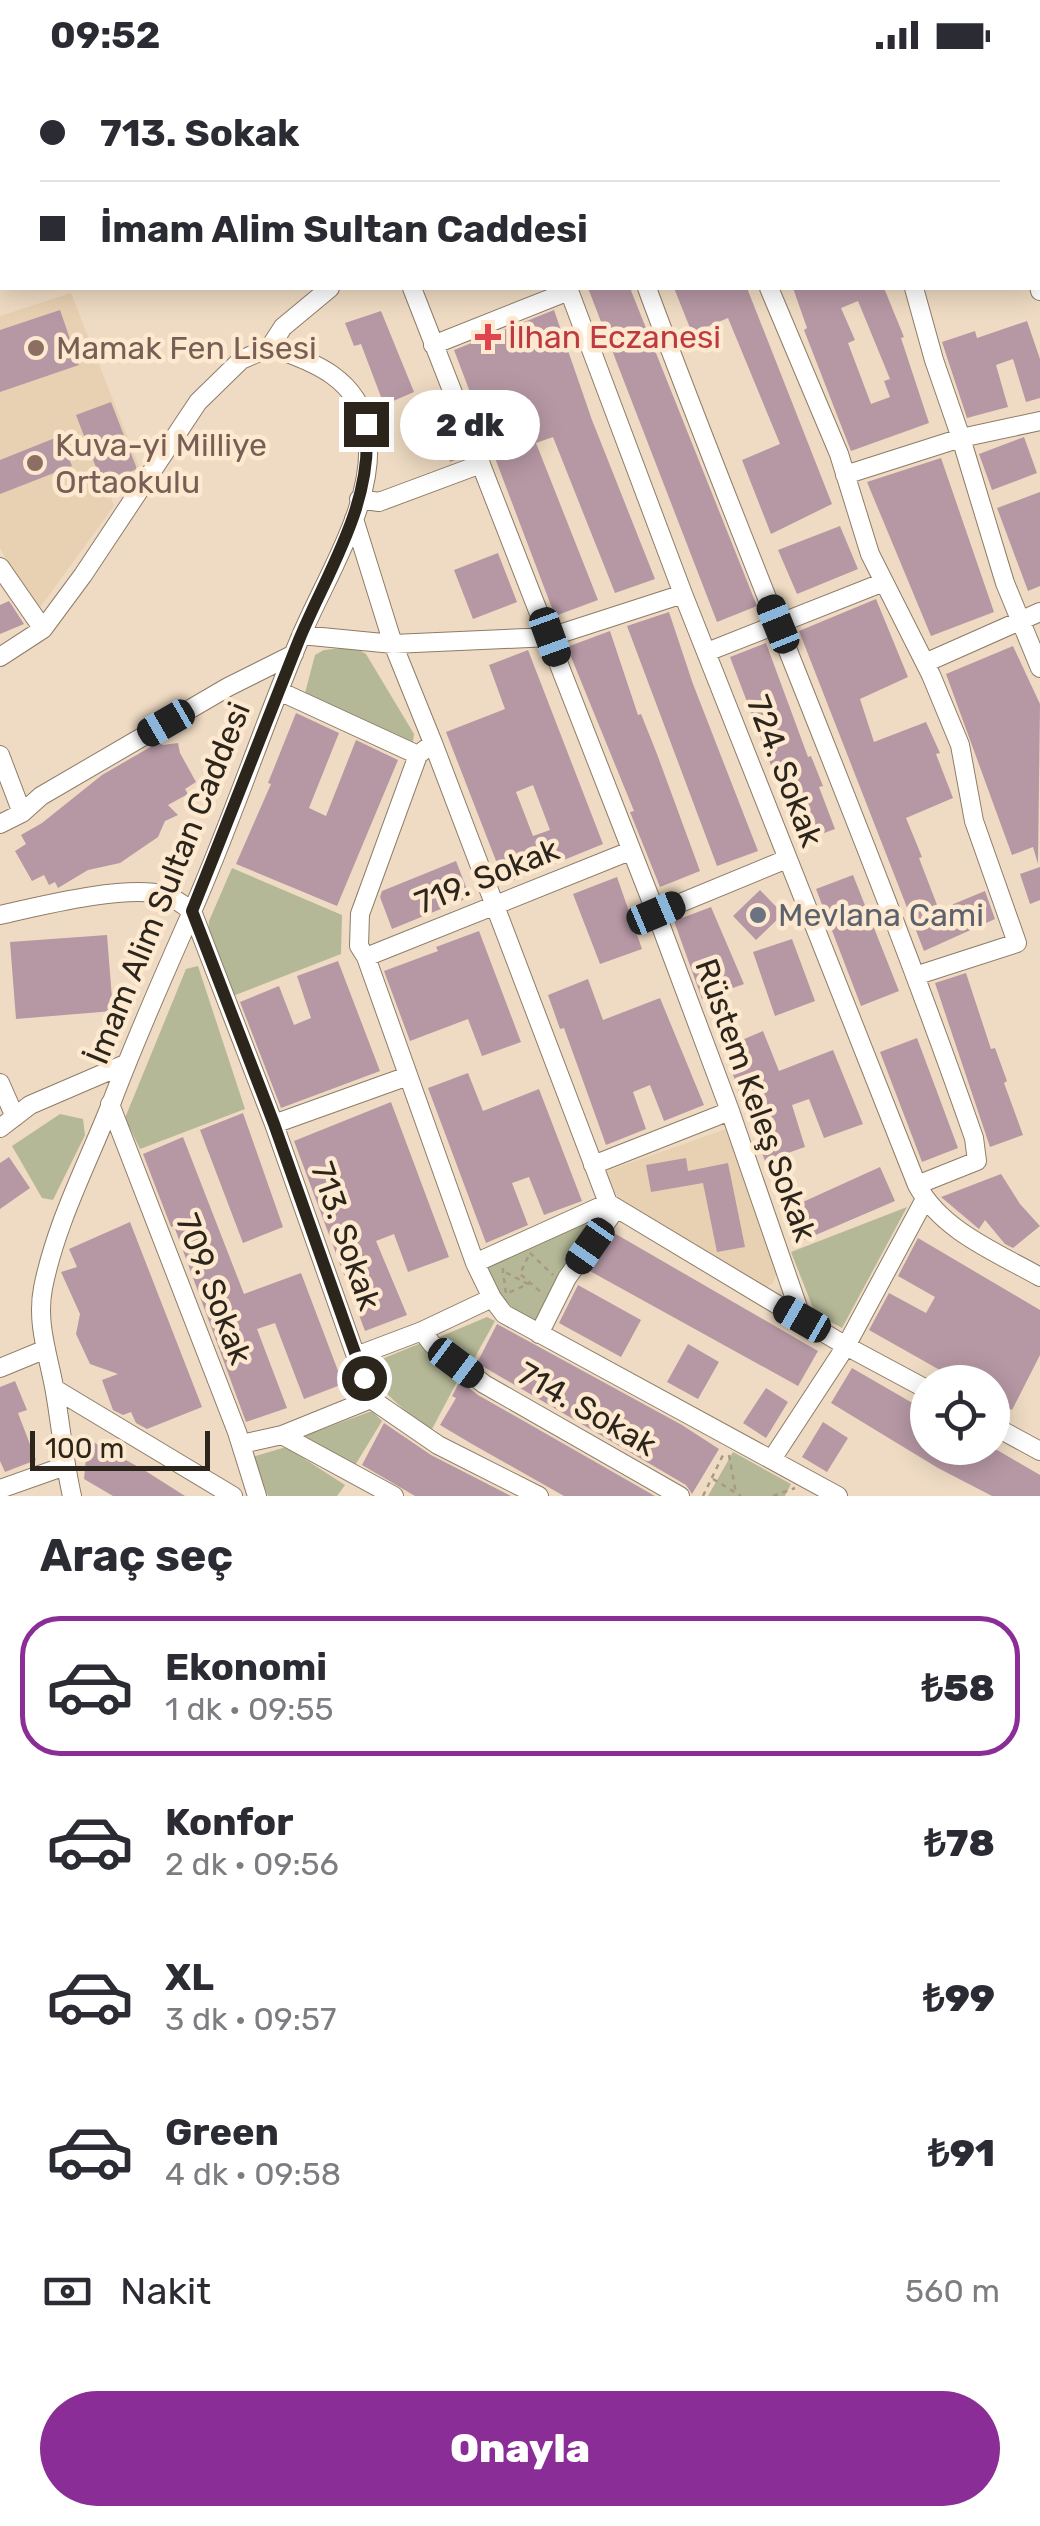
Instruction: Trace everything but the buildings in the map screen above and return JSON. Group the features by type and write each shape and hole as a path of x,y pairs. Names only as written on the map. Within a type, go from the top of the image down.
{"street":[{"path":"0,657 44,629 198,402 241,360 270,346 283,326 328,290"},
{"name":"Rüstem Keleş Sokak","path":"413,290 656,913 802,1319"},
{"path":"433,345 566,290"},
{"name":"724. Sokak","path":"568,290 683,594 921,1192 949,1225 1039,1274"},
{"path":"648,290 918,975 974,1138 977,1162 921,1192 846,1346 772,1460"},
{"path":"771,290 845,476 870,554 926,663 960,745 974,821 1017,943 918,975"},
{"path":"915,290 1005,583 1040,668"},
{"name":"İmam Alim Sultan Caddesi","path":"72,1496 41,1326 43,1289 74,1184 354,519 369,450 366,424 346,384 314,362 270,346"},
{"path":"845,476 962,438 1040,420"},
{"path":"360,500 380,502 481,464"},
{"path":"354,519 426,749 496,905 592,1165 612,1206 910,1380"},
{"path":"0,567 7,588 44,629"},
{"path":"707,652 884,582"},
{"path":"302,635 393,644 550,637 683,594"},
{"path":"926,663 1040,612"},
{"path":"0,824 228,687 294,654"},
{"path":"279,692 426,749"},
{"path":"426,749 360,914 359,946 475,1263 492,1298 504,1314 838,1496"},
{"path":"0,756 22,813"},
{"name":"719. Sokak","path":"366,957 630,851"},
{"path":"656,913 787,859"},
{"path":"0,916 64,900 124,894 166,894 192,911"},
{"name":"713. Sokak","path":"192,911 274,1124 371,1399"},
{"path":"0,1083 7,1122 44,1098 123,1066"},
{"path":"274,1124 408,1076"},
{"name":"709. Sokak","path":"110,1104 242,1444 257,1496"},
{"path":"592,1165 730,1111"},
{"path":"475,1263 528,1246 612,1206"},
{"path":"539,1334 567,1278 612,1206"},
{"path":"356,1356 492,1298"},
{"name":"714. Sokak","path":"422,1331 432,1344 484,1384 680,1496"},
{"path":"0,1368 46,1350"},
{"path":"54,1388 233,1496"},
{"path":"242,1444 282,1435 371,1399 438,1446 539,1496"},
{"path":"282,1435 394,1496"},
{"path":"1010,1435 1040,1451"},
{"path":"0,1488 65,1466"}],"path":[{"path":"528,1246 554,1277 542,1293 520,1274 528,1246"},
{"path":"503,1270 516,1278 528,1284 506,1294 503,1270"},
{"path":"703,1496 727,1446 736,1493"},
{"path":"712,1478 742,1496"},
{"path":"773,1496 798,1488"}],"shaded area":[{"path":"71,293 141,471 107,485 114,506 36,613 0,548 0,316"},
{"path":"726,1129 777,1272 767,1287 698,1250 696,1243 687,1239 683,1242 625,1206 608,1186 604,1172"}],"green space":[{"path":"354,647 366,654 414,734 413,742 305,693 315,655 324,650"},
{"path":"232,868 342,915 341,954 233,996 208,933 209,921"},
{"path":"198,966 245,1109 140,1149 125,1118 186,969"},
{"path":"60,1114 83,1119 85,1135 53,1200 42,1198 12,1146"},
{"path":"907,1207 842,1328 815,1313 791,1252"},
{"path":"598,1215 604,1220 535,1324 511,1306 485,1267"},
{"path":"487,1317 495,1321 470,1366 437,1338"},
{"path":"421,1343 459,1378 431,1431 384,1391 373,1372 372,1363"},
{"path":"372,1411 382,1421 354,1467 301,1437"},
{"path":"286,1447 345,1485 337,1496 268,1496 252,1457"},
{"path":"733,1452 791,1484 785,1496 708,1496"}],"place":[{"name":"İlhan Eczanesi","path":"488,337"},
{"name":"Mamak Fen Lisesi","path":"36,348"},
{"name":"Kuva-yi Milliye Ortaokulu","path":"35,463"},
{"name":"Mevlana Cami","path":"758,915"}],"route":[{"path":"364,1378 274,1124 192,911 302,635 354,519 369,450 366,424"}]}
